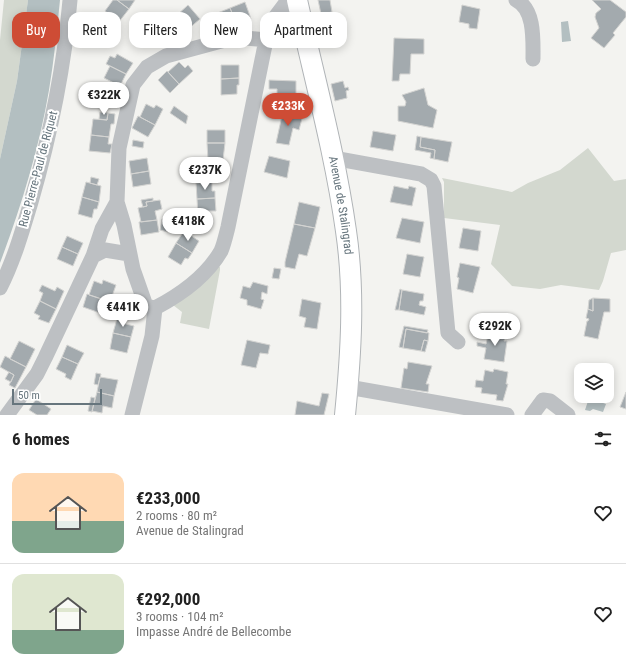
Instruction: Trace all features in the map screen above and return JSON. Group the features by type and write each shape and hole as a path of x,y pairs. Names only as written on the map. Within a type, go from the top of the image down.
{"main road":[{"name":"Avenue de Stalingrad","path":"295,3 334,158 346,232 352,304 348,387 345,415"}],"street":[{"name":"Rue Pierre-Paul de Riquet","path":"0,288 13,261 40,172 56,104 67,36 70,0"},
{"path":"516,0 523,4 527,9 533,35 533,59"},
{"path":"287,12 295,3"},
{"path":"260,36 236,37 166,56 147,67 133,85 119,148 117,202 124,224 129,254 139,289 146,306 155,308 194,284 221,250 228,227 265,48"},
{"path":"334,158 421,174 431,180 434,186 448,333 458,342"},
{"path":"7,415 32,380 45,358 93,256 102,229 117,202"},
{"path":"93,256 105,250 129,254"},
{"path":"132,415 152,336 155,308"},
{"path":"348,387 507,415"},
{"path":"532,415 543,400 550,401 568,415"}],"shaded area":[{"path":"4,0 28,0 26,12 12,12 12,48 21,48 17,81 0,159 0,40"},
{"path":"28,0 60,0 59,12 26,12"},
{"path":"568,21 571,41 562,42 561,22"},
{"path":"21,48 55,48 45,112 35,156 0,263 0,159 17,81"},
{"path":"588,148 614,181 626,179 626,250 611,253 599,290 561,285 540,289 512,286 491,264 500,225 444,218 444,182 442,178 512,192 528,183 560,170"},
{"path":"218,266 220,267 220,270 209,329 180,323 182,312 173,305"},
{"path":"587,403 606,404 603,412 593,409 590,411 585,410"}],"building":[{"path":"113,0 117,0 129,9 121,19 121,12 105,11"},
{"path":"117,0 135,0 129,9"},
{"path":"318,0 330,0 332,12 321,12"},
{"path":"592,0 610,0 626,12 626,17 613,33 615,35 604,48 591,38 599,28 595,17 596,13 601,9"},
{"path":"245,2 249,12 232,12 230,8"},
{"path":"188,5 200,19 192,26 192,12 180,12"},
{"path":"462,5 480,9 477,29 469,28 469,24 459,22"},
{"path":"230,8 232,12 220,12"},
{"path":"394,38 424,39 424,54 411,54 410,74 400,74 399,81 392,81"},
{"path":"117,54 133,63 126,74 106,64 110,56 115,58"},
{"path":"179,62 185,68 188,65 193,71 179,84 168,72"},
{"path":"221,65 239,65 239,78 221,79"},
{"path":"110,66 126,74 120,86 104,78"},
{"path":"167,71 179,84 170,93 158,80"},
{"path":"239,78 237,94 221,95 221,79"},
{"path":"269,80 296,81 296,96 277,95 277,89 269,89"},
{"path":"343,81 345,88 348,87 349,90 346,91 347,98 335,101 331,84"},
{"path":"424,88 428,105 437,110 433,128 398,121 398,106 405,106 406,102 402,95"},
{"path":"146,104 154,108 156,105 163,109 155,125 140,117"},
{"path":"174,106 188,116 186,124 170,113"},
{"path":"283,111 303,115 299,130 293,128 289,145 276,143"},
{"path":"100,112 108,113 107,120 99,119"},
{"path":"108,113 115,114 114,124 111,124 109,137 91,135 93,119 107,120"},
{"path":"138,116 155,125 148,137 132,128"},
{"path":"207,130 225,130 225,143 207,143"},
{"path":"373,131 396,135 393,151 370,147"},
{"path":"91,135 109,137 108,144 112,144 110,153 89,151"},
{"path":"417,136 421,137 420,147 435,150 434,159 430,158 431,153 415,150"},
{"path":"421,137 452,142 448,162 434,159 435,150 420,147"},
{"path":"133,140 144,142 143,148 132,146"},
{"path":"207,143 225,143 223,160 208,160"},
{"path":"269,156 290,161 287,178 264,172"},
{"path":"147,158 149,171 131,174 129,161"},
{"path":"149,171 151,184 133,187 131,174"},
{"path":"91,177 99,179 97,185 90,183"},
{"path":"86,182 101,186 99,202 82,197"},
{"path":"212,182 212,191 215,191 215,198 197,199 196,183"},
{"path":"394,186 408,189 409,186 416,188 412,206 390,202"},
{"path":"82,197 99,202 97,209 94,209 92,218 78,214"},
{"path":"153,198 153,201 146,202 147,206 143,207 141,200"},
{"path":"215,198 216,211 206,211 207,217 198,217 197,199"},
{"path":"160,200 162,209 155,211 157,220 141,222 138,208 147,206 146,202"},
{"path":"299,202 320,207 315,228 294,224"},
{"path":"173,217 168,232 160,230 162,219"},
{"path":"402,218 424,222 420,243 396,238"},
{"path":"157,220 159,232 141,235 139,222"},
{"path":"294,224 315,228 307,256 299,254 295,269 285,267"},
{"path":"463,228 481,231 478,251 459,248"},
{"path":"184,231 199,241 192,253 176,243"},
{"path":"67,236 83,243 78,254 62,247"},
{"path":"176,243 192,253 188,259 185,258 181,265 168,257"},
{"path":"62,247 78,254 73,266 57,259"},
{"path":"407,254 424,257 420,277 403,274"},
{"path":"460,263 480,267 473,293 457,289 459,278 457,277"},
{"path":"274,268 281,269 279,279 272,278"},
{"path":"103,280 116,285 110,302 89,295 94,281 102,284"},
{"path":"253,282 268,286 267,294 262,292 261,299 264,300 261,309 247,305 247,300 240,298 243,286 250,288"},
{"path":"42,285 55,291 57,287 64,291 56,309 40,301 43,293 39,291"},
{"path":"400,289 402,290 399,310 395,310"},
{"path":"402,290 424,294 423,301 420,301 419,305 426,307 424,315 399,310"},
{"path":"87,294 105,300 100,313 83,307"},
{"path":"593,298 610,299 610,312 604,312 598,339 584,336 587,321 589,319 586,318 588,309 593,311"},
{"path":"593,298 593,311 588,309 589,300"},
{"path":"302,299 321,303 317,329 304,327 306,318 299,316"},
{"path":"40,301 56,309 49,323 38,319 40,316 34,313"},
{"path":"118,315 124,316 122,323 134,326 131,337 113,333"},
{"path":"404,326 428,330 427,333 406,329 403,348 399,347"},
{"path":"406,329 429,333 428,341 424,340 421,351 403,348"},
{"path":"489,331 506,334 504,341 507,341 504,362 484,359 486,348 477,346 477,342 486,344"},
{"path":"113,333 131,337 127,353 110,349"},
{"path":"247,340 270,345 268,354 260,353 256,368 241,365"},
{"path":"424,340 428,341 425,352 421,351"},
{"path":"19,341 35,349 26,367 10,359"},
{"path":"67,345 84,353 78,364 62,357"},
{"path":"5,356 26,367 15,388 9,385 14,375 0,367"},
{"path":"62,357 78,364 71,380 65,377 66,374 56,369"},
{"path":"408,362 432,366 426,384 429,384 428,392 401,388 404,368 407,369"},
{"path":"494,369 508,372 506,384 508,384 503,401 496,400 497,395 481,393 482,388 475,387 476,380 483,381 485,370 493,372"},
{"path":"9,372 14,375 11,382 5,379"},
{"path":"96,373 101,374 98,385 94,384"},
{"path":"100,377 118,380 114,396 97,392"},
{"path":"97,392 114,396 112,408 103,406 102,413 92,411"},
{"path":"626,392 626,409 620,407"},
{"path":"322,393 329,394 324,415 295,415 297,401 319,406"},
{"path":"91,397 95,398 92,412 88,411"},
{"path":"36,399 51,409 47,415 37,415 29,410"}]}
